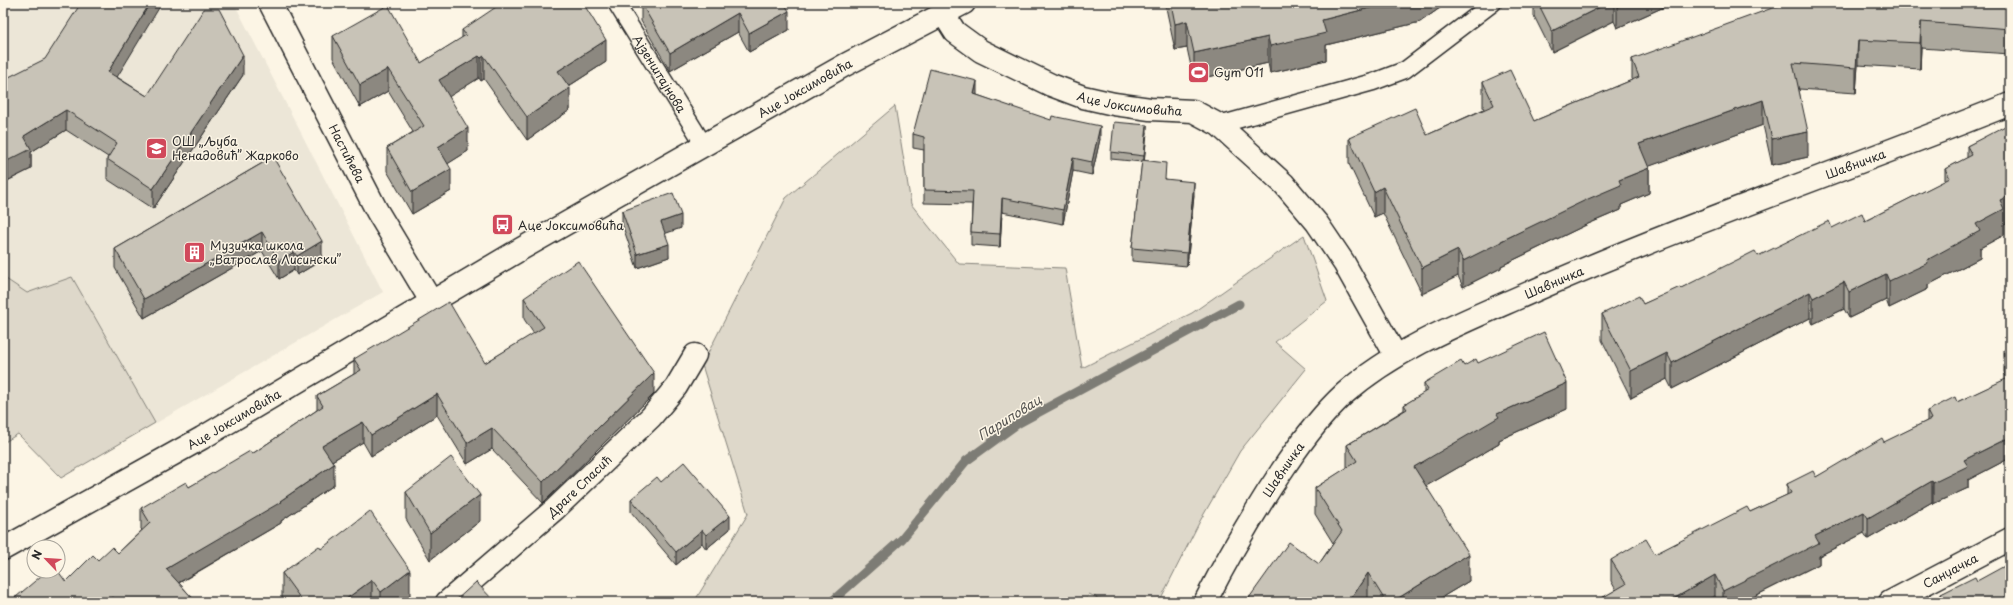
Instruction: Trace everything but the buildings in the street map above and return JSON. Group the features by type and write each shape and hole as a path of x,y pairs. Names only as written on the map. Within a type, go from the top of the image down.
{"street":[{"name":"Настићева","path":"270,3 377,211 432,301"},
{"name":"Аце Јоксимовића","path":"3,550 202,438 432,301 704,145 845,65 964,3"},
{"name":"Аце Јоксимовића","path":"943,13 955,32 981,51 1050,85 1083,97 1114,104 1150,109 1193,111 1219,125 1284,184 1317,223 1344,263 1396,356"},
{"name":"Шавничка","path":"1205,602 1226,560 1265,494 1301,442 1344,394 1396,356 1442,332 1573,274 2010,104"},
{"name":"Драге Спасић","path":"447,602 555,508 651,417 676,387 695,355"},
{"name":"Санџачка","path":"1890,602 2010,539"}],"lane":[{"name":"Ајзенштајнова","path":"616,3 704,145"},
{"path":"1219,125 1373,82 1405,70 1493,3"}],"shaded area":[{"name":"ОШ „Љуба Ненадовић” Жарково","path":"3,3 234,3 383,292 61,478 18,434 3,443"},
{"path":"895,106 911,204 959,264 1065,268 1082,368 1192,313 1304,235 1327,301 1275,342 1306,369 1240,451 1200,521 1159,602 1106,602 1089,594 1085,602 694,602 748,514 702,365 786,198"},
{"path":"3,277 27,293 72,277 155,423 61,478 18,434 3,443"}],"waterway":[{"name":"Париповац","path":"831,602 902,539 966,461 1017,424 1239,304"}],"place":[{"name":"Gym 011","path":"1199,72"},
{"name":"ОШ „Љуба Ненадовић” Жарково","path":"156,148"},
{"name":"Аце Јоксимовића","path":"503,225"},
{"name":"Музичка школа „Ватрослав Лисински”","path":"194,252"}]}
